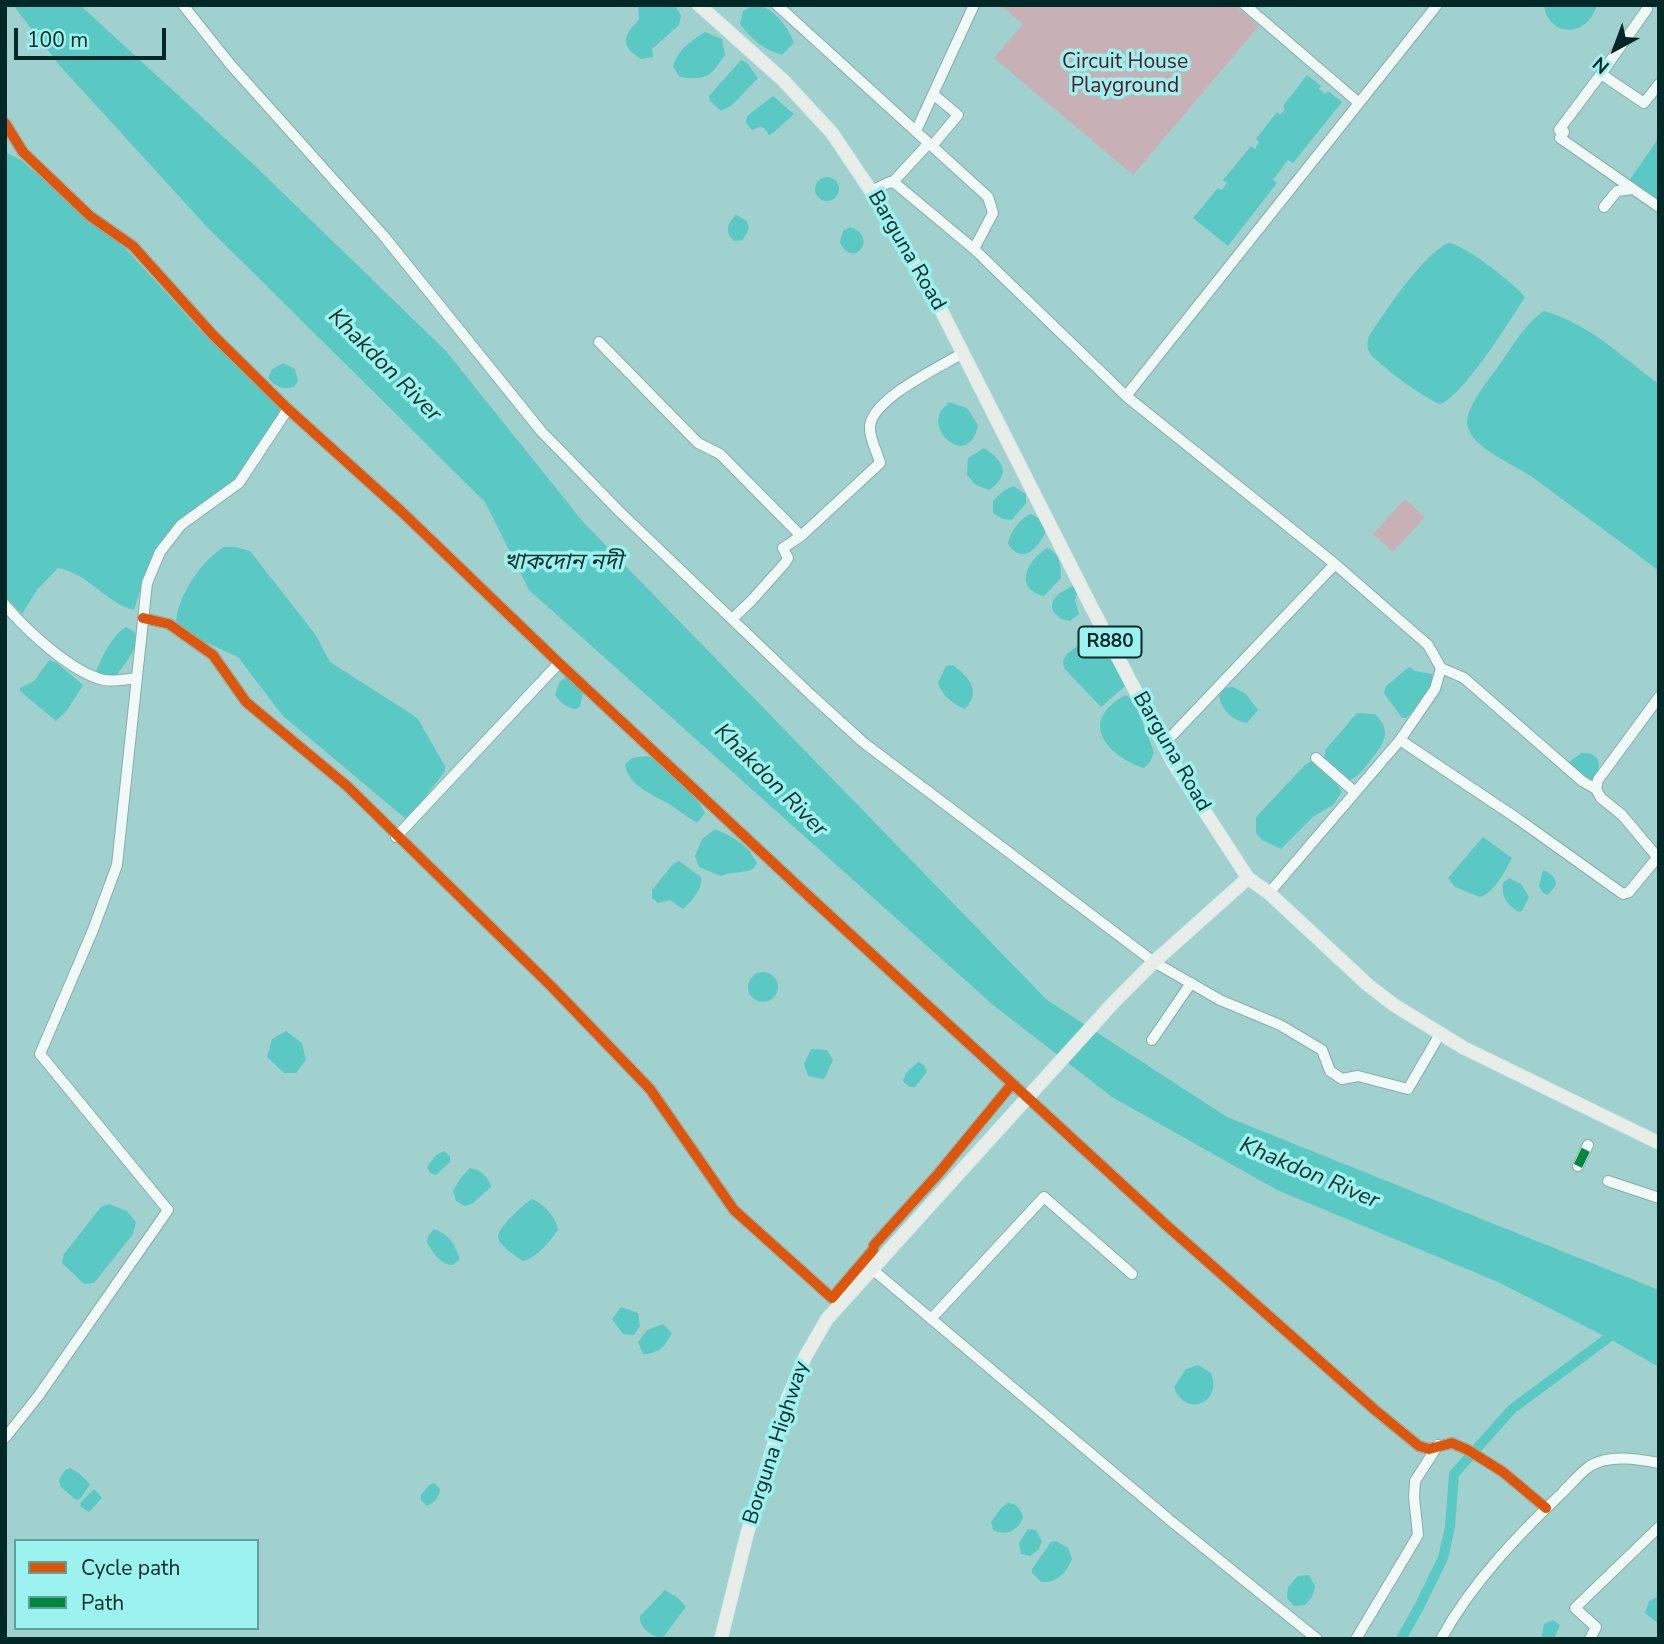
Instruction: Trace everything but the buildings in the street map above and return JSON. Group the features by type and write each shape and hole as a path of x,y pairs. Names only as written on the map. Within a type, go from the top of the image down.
{"main road":[{"name":"Barguna Road","path":"699,5 783,80 832,133 871,191 940,308 1164,744 1248,878 1269,893 1368,985 1440,1034 1659,1143"},
{"name":"Borguna Highway","path":"721,1639 758,1495 795,1376 827,1319 1114,1002 1154,962 1248,878"}],"street":[{"path":"183,5 230,64 383,235 541,431 619,511 864,743 1154,962 1220,1000 1280,1025 1324,1051 1330,1071 1342,1079 1358,1076 1408,1089 1440,1034"},
{"path":"777,5 988,197 993,214 974,249"},
{"path":"916,131 974,5"},
{"path":"1245,5 1359,103"},
{"path":"1126,396 1437,5"},
{"path":"1659,16 1644,7 1601,74 1559,130 1564,132 1560,138 1659,207"},
{"path":"1601,74 1644,103 1659,83"},
{"path":"871,191 893,182 958,115 933,93"},
{"path":"5,123 30,158 90,216 133,246 213,335 288,409 402,512 559,663 1026,1097 1375,1410 1419,1446 1429,1449 1452,1443 1468,1450 1503,1472 1546,1508"},
{"path":"893,182 974,249 1126,396 1335,564 1429,645 1441,668 1464,678 1581,781 1596,789 1601,797 1622,815 1658,859 1629,892 1623,894 1400,740"},
{"path":"1604,206 1617,191 1633,189"},
{"path":"598,342 698,443 720,454 801,536"},
{"path":"732,619 786,563 788,558 783,548 801,536 880,463 869,429 872,417 886,400 963,353"},
{"path":"5,1438 39,1395 168,1210 40,1054 93,930 117,864 147,583 160,552 181,525 239,483 288,409"},
{"path":"1164,744 1335,564"},
{"path":"5,605 29,630 78,667 103,680 137,678"},
{"path":"143,618 169,624 213,655 246,702 346,786 552,987 650,1089 734,1210 832,1298 1012,1084"},
{"path":"396,837 559,663"},
{"path":"1269,893 1400,740 1435,689 1441,668"},
{"path":"1596,789 1598,780 1659,697"},
{"path":"1316,758 1355,792"},
{"path":"1152,1040 1191,984"},
{"path":"1578,1166 1588,1145"},
{"path":"1608,1181 1659,1198"},
{"path":"930,1319 1044,1197 1132,1274"},
{"path":"872,1269 1171,1521 1317,1639"},
{"path":"1356,1639 1418,1535 1415,1481 1438,1446"},
{"path":"1441,1639 1455,1614 1501,1556 1590,1466 1609,1460 1639,1460 1659,1464"},
{"path":"1590,1639 1596,1627 1575,1608 1659,1527"}],"green space":[{"name":"Circuit House Playground","path":"1000,5 1235,5 1259,26 1133,175 994,58 1023,24"},
{"path":"1405,499 1425,517 1393,552 1373,534"}],"water":[{"name":"খাকদোন নদী","path":"13,5 80,5 253,164 446,351 584,523 1047,1000 1227,1117 1659,1290 1659,1367 1498,1282 1277,1190 1112,1097 993,1005 529,590 485,502 208,228 60,66"},
{"path":"638,5 675,5 681,16 679,25 652,49 653,57 641,59 627,45 629,31 639,20"},
{"path":"754,5 773,13 788,31 794,43 782,55 758,43 740,24 743,11"},
{"path":"1544,5 1597,5 1585,24 1568,30 1553,23 1547,16"},
{"path":"705,32 722,39 725,55 707,75 696,78 680,77 673,67 678,56"},
{"path":"741,60 747,63 758,78 731,106 721,111 710,101 709,96"},
{"path":"1307,75 1321,86 1319,89 1325,94 1328,91 1342,102 1293,163 1288,160 1273,180 1277,183 1228,246 1193,218 1218,188 1222,190 1227,183 1223,180 1251,146 1255,149 1259,142 1256,139 1277,112 1280,115 1285,109 1283,106"},
{"path":"773,96 794,114 769,135 764,128 752,130 746,123 747,116"},
{"path":"1659,137 1659,202 1629,181"},
{"path":"9,154 21,160 126,249 201,331 281,410 234,483 211,497 144,578 134,610 115,601 79,576 58,568 37,590 22,614 5,597 5,155"},
{"path":"827,177 836,180 839,189 836,198 827,201 818,198 815,189 818,180"},
{"path":"736,215 747,221 749,228 743,240 735,241 729,235 728,228"},
{"path":"850,227 859,231 864,243 862,248 852,253 840,243 843,231"},
{"path":"1448,243 1476,257 1525,297 1473,373 1461,388 1440,404 1413,389 1381,364 1369,352 1368,344 1369,336 1405,285 1427,260"},
{"path":"1544,311 1577,324 1659,384 1659,571 1535,479 1487,450 1472,436 1468,428 1469,413 1477,396 1524,329"},
{"path":"283,363 295,369 298,381 294,387 280,387 268,378 272,369"},
{"path":"949,402 967,408 978,425 968,444 953,444 941,432 939,415"},
{"path":"984,448 997,458 1003,469 1000,479 989,490 976,485 967,475 968,458"},
{"path":"1013,486 1026,494 1026,503 1012,520 1003,519 993,513 993,501"},
{"path":"1031,514 1042,520 1046,531 1030,552 1019,554 1008,544 1009,539 1019,522"},
{"path":"224,547 250,551 315,634 330,662 418,719 445,766 445,771 411,816 406,819 283,716 238,657 183,632 176,621 186,589 199,569"},
{"path":"1047,548 1055,553 1059,560 1061,578 1044,596 1028,587 1026,574 1034,559"},
{"path":"1074,585 1079,588 1075,600 1079,614 1070,621 1058,616 1052,607 1056,596"},
{"path":"126,627 135,632 131,655 116,676 101,676 96,671 105,653 116,635"},
{"path":"1090,636 1109,648 1125,686 1101,707 1064,668 1063,661 1067,654"},
{"path":"49,660 57,663 83,685 68,709 56,721 20,691 20,688 34,681"},
{"path":"953,665 968,679 973,690 973,696 965,709 948,699 938,683 946,666"},
{"path":"1409,667 1432,674 1432,681 1425,698 1406,718 1402,718 1384,693 1386,686"},
{"path":"570,675 583,693 577,709 564,704 555,694 560,681"},
{"path":"1233,687 1246,694 1258,710 1247,723 1228,714 1220,701 1219,696 1224,688"},
{"path":"1125,695 1134,700 1154,752 1144,768 1119,755 1105,741 1101,732 1100,723 1104,713"},
{"path":"1357,713 1375,714 1381,720 1385,732 1379,749 1366,767 1350,780 1324,758 1326,749"},
{"path":"1581,753 1596,757 1599,765 1595,780 1587,785 1568,763"},
{"path":"648,756 673,773 695,796 705,813 697,823 636,784 631,778 625,764 632,758"},
{"path":"1312,761 1336,782 1342,792 1333,805 1314,816 1281,849 1262,840 1256,833 1256,817 1305,765"},
{"path":"715,829 745,846 757,863 753,869 721,876 699,867 695,856 702,839"},
{"path":"1483,837 1512,858 1495,886 1480,897 1455,887 1448,878"},
{"path":"679,861 701,877 699,890 683,909 670,900 658,903 652,898 652,890 673,864"},
{"path":"1543,870 1556,882 1548,895 1543,893 1539,886"},
{"path":"1509,878 1521,884 1529,897 1522,911 1511,907 1504,896 1503,883"},
{"path":"763,972 773,977 778,987 773,997 763,1002 753,997 748,987 753,977"},
{"path":"286,1031 302,1043 306,1060 296,1073 284,1073 267,1057 272,1039"},
{"path":"811,1049 827,1050 833,1060 824,1079 808,1076 804,1064"},
{"path":"918,1062 924,1065 927,1072 915,1087 909,1087 903,1081 906,1073"},
{"path":"444,1151 450,1156 450,1162 436,1175 430,1173 427,1167 436,1155"},
{"path":"470,1168 483,1174 491,1187 473,1203 465,1206 456,1201 453,1191"},
{"path":"532,1199 549,1212 558,1230 538,1253 523,1261 505,1247 498,1237 506,1222"},
{"path":"109,1204 127,1211 136,1222 133,1234 94,1283 84,1284 62,1263 64,1254 101,1207"},
{"path":"434,1229 448,1237 456,1248 460,1259 453,1265 441,1260 427,1243 428,1236"},
{"path":"621,1307 638,1313 640,1326 634,1335 623,1334 612,1319"},
{"path":"663,1324 672,1333 667,1342 657,1351 643,1354 638,1342 647,1330"},
{"path":"1198,1365 1211,1373 1212,1393 1201,1403 1193,1404 1179,1397 1174,1387 1186,1369"},
{"path":"70,1468 90,1484 81,1498 76,1500 60,1486 59,1480 65,1470"},
{"path":"434,1483 440,1489 436,1500 427,1506 421,1500 421,1495"},
{"path":"94,1489 102,1498 89,1512 81,1507 80,1503"},
{"path":"1008,1503 1019,1509 1023,1517 1021,1522 1015,1529 1007,1532 993,1530 991,1522"},
{"path":"1028,1529 1036,1530 1042,1541 1039,1549 1030,1556 1021,1554 1019,1543"},
{"path":"1056,1541 1068,1548 1072,1559 1060,1576 1041,1582 1032,1573 1032,1569 1051,1542"},
{"path":"1309,1575 1315,1586 1312,1597 1305,1605 1294,1606 1287,1598 1288,1587 1298,1576"},
{"path":"665,1590 686,1607 664,1636 659,1638 645,1630 640,1616"},
{"path":"1659,1596 1659,1624 1645,1613 1649,1601"},
{"path":"1553,1620 1560,1625 1554,1639 1541,1639 1544,1624"}],"waterway":[{"path":"1401,1639 1443,1558 1450,1527 1454,1474 1512,1409 1608,1338"}],"marked path":[{"path":"1578,1166 1588,1145"}],"cycle path":[{"path":"5,123 23,152 90,216 133,246 213,335 288,409 402,512 801,889 1165,1224 1419,1446 1429,1449 1452,1443 1468,1450 1503,1472 1546,1508"},
{"path":"143,618 169,624 213,655 246,702 347,786 552,987 650,1089 734,1210 832,1298 1012,1084"}],"water label":[{"name":"Khakdon River","path":"384,366"},
{"name":"Khakdon River","path":"770,781"},
{"name":"Khakdon River","path":"1309,1174"}]}
